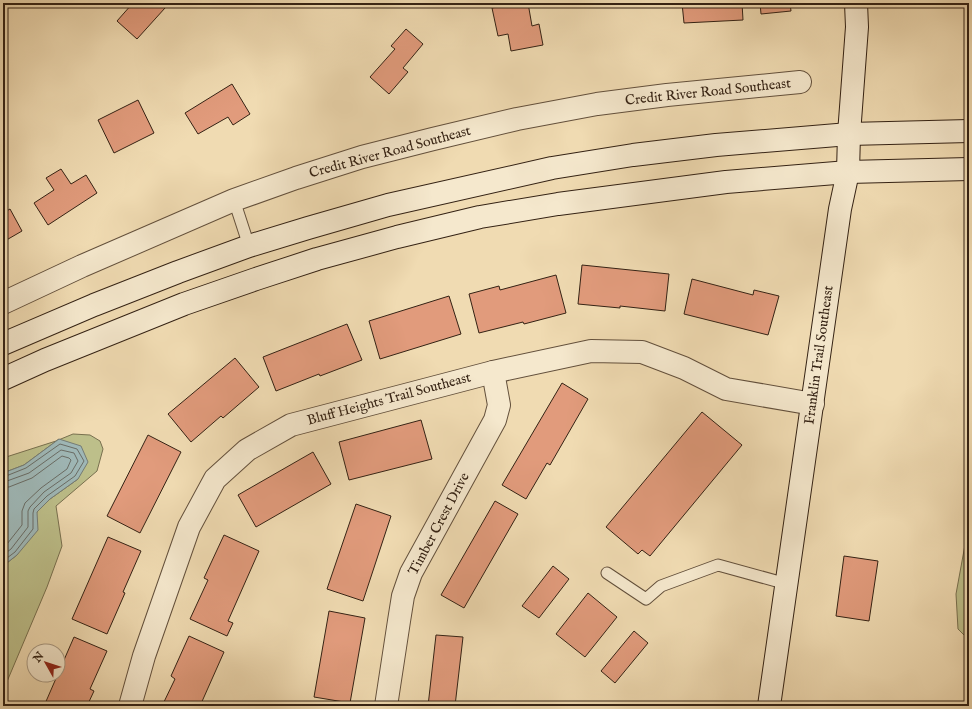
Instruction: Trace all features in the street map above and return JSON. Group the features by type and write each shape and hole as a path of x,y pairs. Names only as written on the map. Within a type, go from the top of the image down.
{"street":[{"name":"Franklin Trail Southeast","path":"769,706 840,209 848,172 849,134 857,27 856,3"},
{"name":"Credit River Road Southeast","path":"3,303 82,266 234,200 296,178 362,158 434,139 597,104 667,95 800,82"},
{"path":"3,344 94,305 249,246 388,205 552,168 716,145 849,134 969,131"},
{"path":"3,379 45,360 256,278 317,259 397,237 480,217 558,204 726,182 848,172 969,169"},
{"name":"Bluff Heights Trail Southeast","path":"130,706 144,656 189,527 215,479 247,450 291,425 493,372 591,351 642,352 684,368 726,389 813,404"},
{"name":"Timber Crest Drive","path":"386,706 403,596 411,573 495,420 499,405 493,372"}],"lane":[{"path":"234,200 249,246"},
{"path":"606,573 646,599 661,586 718,564 787,584"}],"green space":[{"path":"73,434 90,435 100,441 103,449 97,471 56,506 62,546 47,587 3,691 3,566 17,555 37,512 50,499 78,479 59,440"},
{"path":"57,441 24,465 3,473 3,458"},
{"path":"969,523 969,640 958,629 956,594"}],"water":[{"path":"5,3 38,3 15,7"},
{"path":"59,439 81,446 88,462 78,479 50,499 37,512 38,530 17,555 3,566 3,473 24,465"}],"building":[{"path":"131,3 159,3 165,8 137,39 117,21 132,4"},
{"path":"528,3 532,26 539,24 543,45 511,51 508,34 498,36 492,8"},
{"path":"682,3 742,3 743,20 684,23"},
{"path":"760,3 790,3 791,11 761,14"},
{"path":"406,29 423,44 403,68 408,72 389,94 370,77 395,49 391,46"},
{"path":"232,84 250,114 233,125 228,117 198,134 185,113"},
{"path":"138,100 154,133 114,153 98,120"},
{"path":"61,169 71,184 86,175 97,193 48,225 34,203 54,190 46,178"},
{"path":"10,209 22,231 3,242 3,213"},
{"path":"582,265 669,274 665,311 620,306 620,308 578,304"},
{"path":"556,275 566,313 524,324 523,322 479,333 469,294 499,286 500,290"},
{"path":"692,279 753,295 754,290 779,296 768,335 684,314"},
{"path":"449,296 461,334 380,359 369,321"},
{"path":"347,324 362,360 320,376 319,374 276,391 263,357"},
{"path":"235,358 259,387 223,418 221,416 191,442 168,414"},
{"path":"562,383 588,399 550,465 547,463 526,499 502,485"},
{"path":"702,412 742,445 650,556 642,550 638,554 606,527"},
{"path":"421,420 432,459 349,480 339,442"},
{"path":"148,435 181,452 140,533 107,516"},
{"path":"313,452 331,484 256,527 238,495"},
{"path":"495,501 518,514 464,608 441,595"},
{"path":"356,504 391,516 363,601 327,589"},
{"path":"224,535 259,551 228,621 233,623 227,636 190,619 208,580 204,578"},
{"path":"108,537 141,551 107,634 72,619"},
{"path":"844,556 878,561 869,621 836,616"},
{"path":"553,566 569,579 539,618 522,606"},
{"path":"588,593 617,617 585,657 556,634"},
{"path":"329,611 365,618 350,703 314,697"},
{"path":"634,631 648,643 615,683 601,671"},
{"path":"436,635 463,637 455,706 428,706"},
{"path":"189,636 224,652 200,706 162,706 175,679 171,676"},
{"path":"74,637 107,651 90,689 94,691 87,706 44,706 54,683 66,683 66,655"}]}
